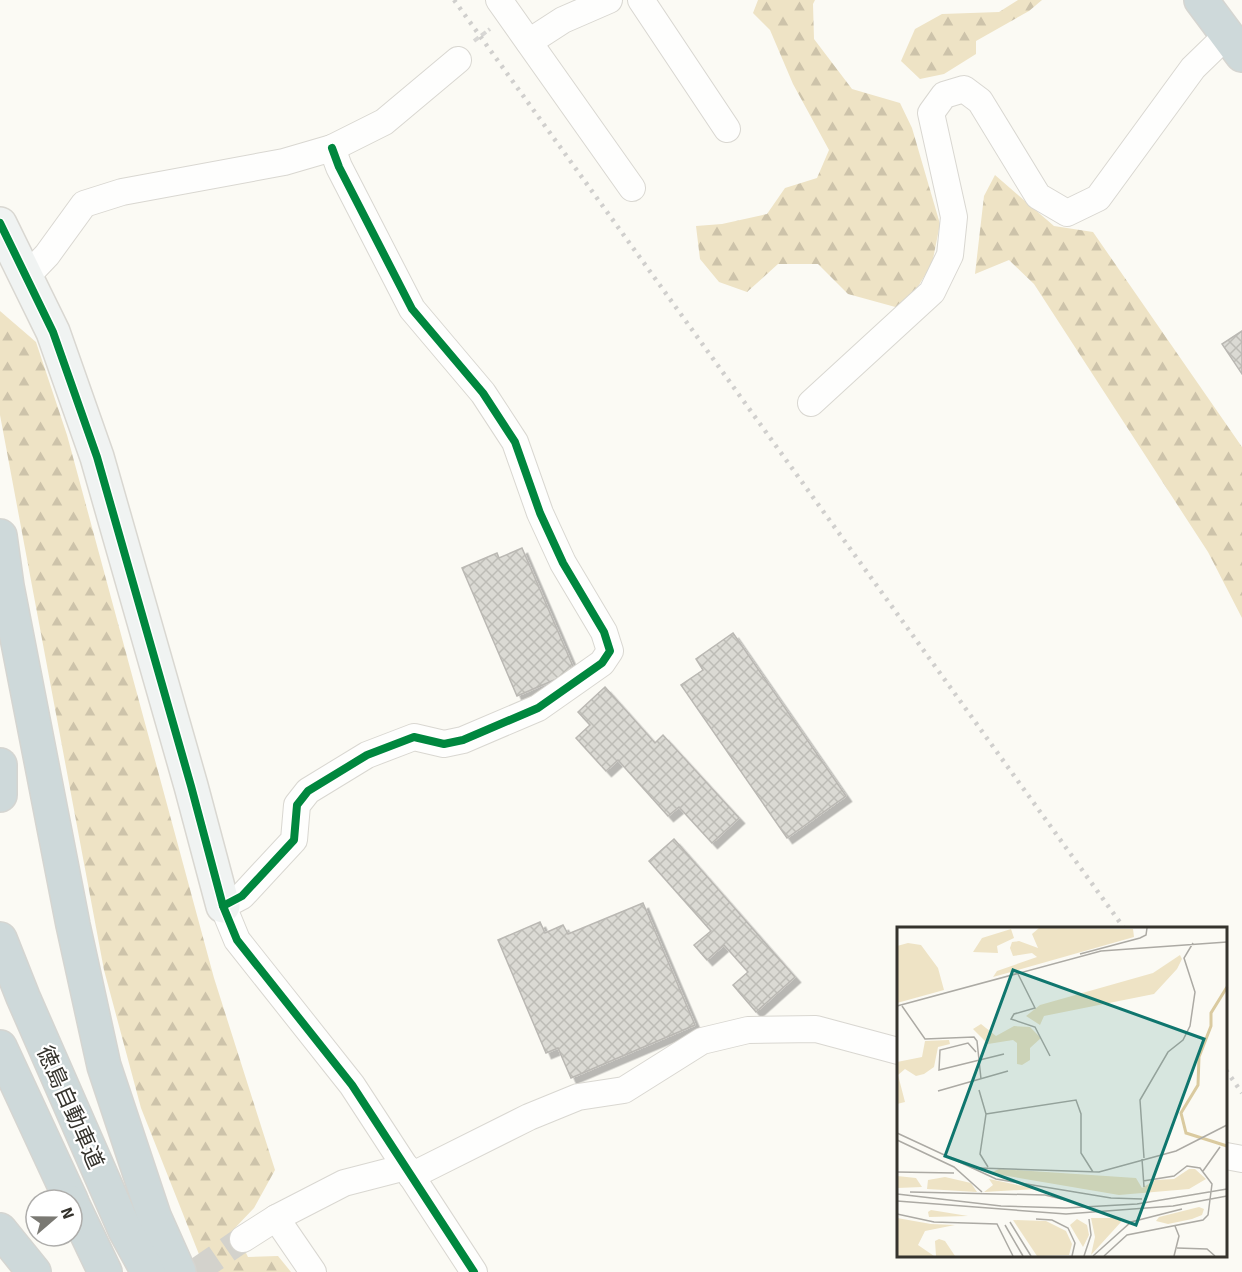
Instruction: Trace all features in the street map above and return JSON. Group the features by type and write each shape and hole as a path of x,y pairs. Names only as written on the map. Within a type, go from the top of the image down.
{"highway":[{"path":"1201,0 1235,45"},
{"path":"0,536 7,586 104,1066 154,1216 179,1272"},
{"path":"0,765 0,795"},
{"name":"徳島自動車道","path":"0,939 125,1230 148,1272"},
{"name":"徳島自動車道","path":"0,1047 65,1188"},
{"name":"徳島自動車道","path":"84,1229 105,1272"},
{"path":"0,1230 34,1272"}],"street":[{"path":"499,0 632,188"},
{"path":"523,33 563,20 609,0"},
{"path":"641,0 727,129"},
{"path":"811,403 932,292 950,255 954,217 931,113 944,95 964,89 980,100 1038,196 1067,213 1098,198 1193,68 1235,45"},
{"path":"26,276 48,255 84,204 122,192 284,162 332,148 384,123 458,60"},
{"path":"223,906 242,896 294,840 297,805 308,790 367,755 414,737 444,744 454,742 538,708 602,663 610,651 604,632 563,563 540,513 515,442 483,393 412,309 332,148"},
{"path":"0,224 53,332 97,457 223,906 237,940 352,1085 474,1272"},
{"path":"243,1239 276,1218 344,1183 408,1172 578,1097 624,1090 702,1041 747,1030 816,1029 897,1052"},
{"path":"1227,1156 1242,1159"},
{"path":"276,1218 313,1272"}],"path":[{"path":"458,60 468,46 494,26 523,33"}],"green space":[{"path":"758,0 815,0 813,4 814,39 852,89 900,103 912,128 940,224 932,264 909,301 899,308 848,294 818,264 778,264 747,292 719,282 700,259 696,226 722,224 767,214 785,188 817,178 829,150 793,84 770,30 753,13"},
{"path":"1018,0 1042,0 1029,11 976,41 976,54 944,74 920,79 901,61 915,29 942,14 999,12"},
{"path":"995,175 1054,226 1093,232 1242,447 1242,618 1208,552 1034,284 1009,260 975,274 984,196"},
{"path":"0,311 36,342 67,435 214,978 275,1170 254,1208 234,1229 248,1257 278,1256 291,1272 206,1272 141,1108 104,970 0,415"}],"building":[{"path":"1242,331 1242,374 1222,344"},
{"path":"522,548 575,671 517,696 462,568 497,553 499,558"},
{"path":"733,633 846,796 787,838 681,685 703,670 696,659"},
{"path":"605,687 655,743 663,735 739,818 712,843 679,807 668,816 618,760 606,771 576,738 590,725 578,712"},
{"path":"674,839 795,977 756,1012 733,985 748,972 724,945 707,960 694,945 711,931 649,861"},
{"path":"643,903 695,1025 571,1078 558,1048 546,1053 498,940 540,922 545,933 563,925 568,934"}],"tunnel":[{"path":"195,1272 243,1239"}],"railway":[{"path":"454,0 1123,927"},
{"path":"1227,1071 1242,1093"}],"cycle path":[{"path":"223,906 242,896 294,840 297,805 308,791 367,755 414,737 444,744 463,740 538,708 602,663 610,651 604,632 563,563 540,513 515,442 483,393 412,309 339,167 332,148"},
{"path":"0,223 53,332 97,457 223,906 237,940 352,1085 474,1272"}]}
